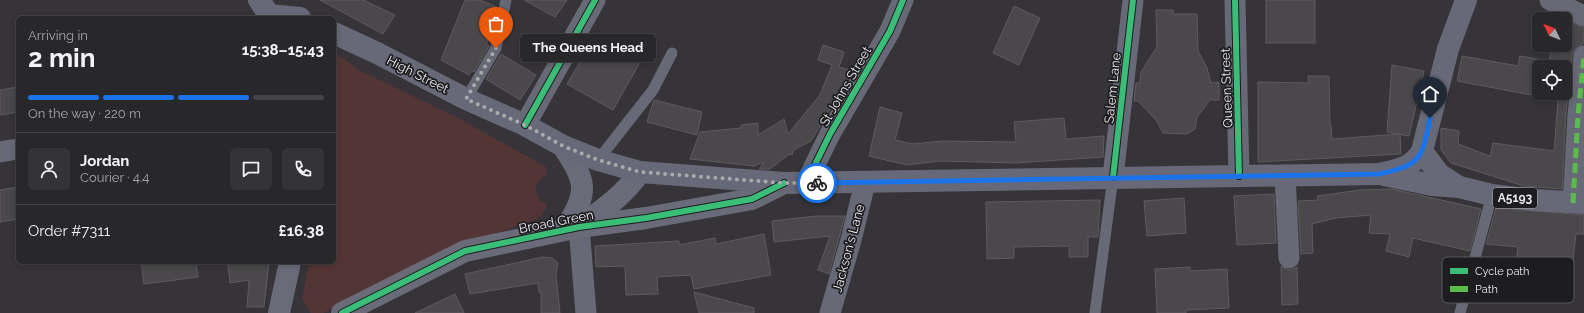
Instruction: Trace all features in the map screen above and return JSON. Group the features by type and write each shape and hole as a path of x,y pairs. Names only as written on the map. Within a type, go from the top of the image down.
{"main road":[{"path":"1422,151 1448,49 1466,0"},
{"path":"266,11 290,16"},
{"name":"High Street","path":"336,34 377,53 466,99 525,125 563,146 598,160 640,172 784,183 865,183 1379,174 1402,169 1418,159 1422,151 1439,174 1459,187"},
{"name":"High Street","path":"1379,174 1432,185 1459,187 1492,195 1579,203"}],"street":[{"path":"525,125 595,0"},
{"name":"St Johns Street","path":"806,183 830,134 890,32 903,0"},
{"name":"Salem Lane","path":"1113,178 1133,0"},
{"name":"Queen Street","path":"1235,0 1239,176"},
{"path":"1550,0 1584,16"},
{"path":"1579,203 1578,115 1584,56"},
{"name":"Broad Green","path":"563,146 578,168 584,188 572,228"},
{"path":"0,152 16,149"},
{"name":"Broad Green","path":"572,228 605,208 632,184 640,172"},
{"path":"1284,175 1289,258"},
{"name":"Broad Green","path":"342,313 466,251 572,228 646,218 752,199 784,183"},
{"name":"Jackson's Lane","path":"830,313 852,240 865,183"},
{"path":"572,228 586,313"},
{"path":"282,310 290,264"}],"lane":[{"path":"466,99 496,48 506,0"},
{"path":"598,160 653,90 672,53"},
{"path":"1096,313 1113,178"},
{"path":"1475,257 1492,195"},
{"path":"1460,313 1463,303"}],"shaded area":[{"path":"336,53 359,70 460,119 546,167 547,174 540,180 536,186 536,189 538,197 541,201 547,204 543,214 537,219 452,249 323,313 311,313 302,299 309,264 336,264"}],"building":[{"path":"320,0 363,0 395,15 383,34"},
{"path":"465,0 480,0 497,7 492,32 486,44 489,46 474,72 472,71 469,75 441,60"},
{"path":"524,0 567,0 555,17"},
{"path":"1266,0 1315,0 1315,43 1266,43"},
{"path":"1014,6 1040,18 1019,65 993,53"},
{"path":"1156,10 1173,10 1173,14 1197,14 1198,51 1207,68 1211,83 1219,82 1219,100 1210,100 1197,117 1195,129 1187,134 1163,133 1156,120 1138,101 1134,101 1136,83 1140,83 1141,72 1157,47"},
{"path":"1572,23 1584,28 1583,44 1575,49 1571,60 1549,60 1551,52 1572,52"},
{"path":"594,38 639,64 613,110 567,84"},
{"path":"823,45 844,52 839,67 853,71 811,141 797,148 792,152 793,154 788,155 770,169 759,169 764,162 754,166 690,159 700,132 741,128 741,125 758,123 758,135 784,119 788,134 820,95 832,65 818,60"},
{"path":"501,54 536,75 520,100 486,79"},
{"path":"1462,56 1518,66 1520,56 1543,60 1532,60 1532,95 1457,81"},
{"path":"1392,65 1424,71 1409,136 1387,132"},
{"path":"1308,76 1329,76 1330,125 1332,139 1400,134 1401,154 1258,162 1258,82 1309,83"},
{"path":"16,87 16,112 0,115 0,90"},
{"path":"654,100 702,112 697,135 647,122"},
{"path":"1558,100 1567,100 1562,189 1524,186 1451,163 1441,150 1441,128 1459,131 1458,144 1490,156 1493,143 1554,151"},
{"path":"880,107 902,113 895,140 913,144 942,141 1016,142 1014,122 1064,118 1066,139 1104,136 1103,157 1016,163 940,161 907,165 869,156"},
{"path":"16,187 16,219 0,222 0,190"},
{"path":"1392,189 1481,209 1470,251 1413,238 1409,257 1386,251 1390,234 1369,233 1371,215 1336,218 1312,224 1313,253 1301,254 1298,201 1318,200 1317,196 1360,190"},
{"path":"1274,194 1276,243 1237,245 1234,196"},
{"path":"1184,198 1186,233 1147,236 1144,201"},
{"path":"1100,200 1098,237 1088,237 1088,257 1069,257 1069,246 1014,247 1014,258 987,259 986,202"},
{"path":"1496,208 1584,215 1584,234 1576,234 1573,257 1517,257 1518,247 1486,244"},
{"path":"816,216 845,216 829,274 818,270 830,236 774,242 772,221"},
{"path":"764,234 771,275 694,289 691,275 657,277 658,294 626,295 625,266 596,267 595,246 679,241 679,245 715,238 716,244"},
{"path":"543,257 552,258 558,263 556,275 560,313 541,313 541,292 539,292 538,283 470,294 465,274"},
{"path":"141,264 196,264 198,277 144,284"},
{"path":"269,264 264,307 247,307 249,280 230,283 228,265"},
{"path":"1281,266 1289,270 1297,267 1298,304 1282,305"},
{"path":"1190,267 1190,271 1227,269 1229,308 1186,310 1186,313 1157,313 1155,269"},
{"path":"694,292 754,308 754,313 699,313"},
{"path":"455,294 464,313 415,313"}],"marked path":[{"path":"1573,203 1578,115 1584,56"}],"cycle path":[{"path":"525,125 595,0"},
{"path":"806,183 830,134 890,31 903,0"},
{"path":"1113,177 1133,0"},
{"path":"1235,0 1239,176"},
{"path":"342,313 465,251 579,227 646,218 752,199 784,183"}],"way so far":[{"path":"496,48 466,99 525,125 563,146 598,160 640,172 784,183 817,183"}],"place":[{"name":"The Queens Head","path":"496,48"}],"route":[{"path":"817,183 1379,174 1402,169 1418,159 1426,141 1430,118"}]}
